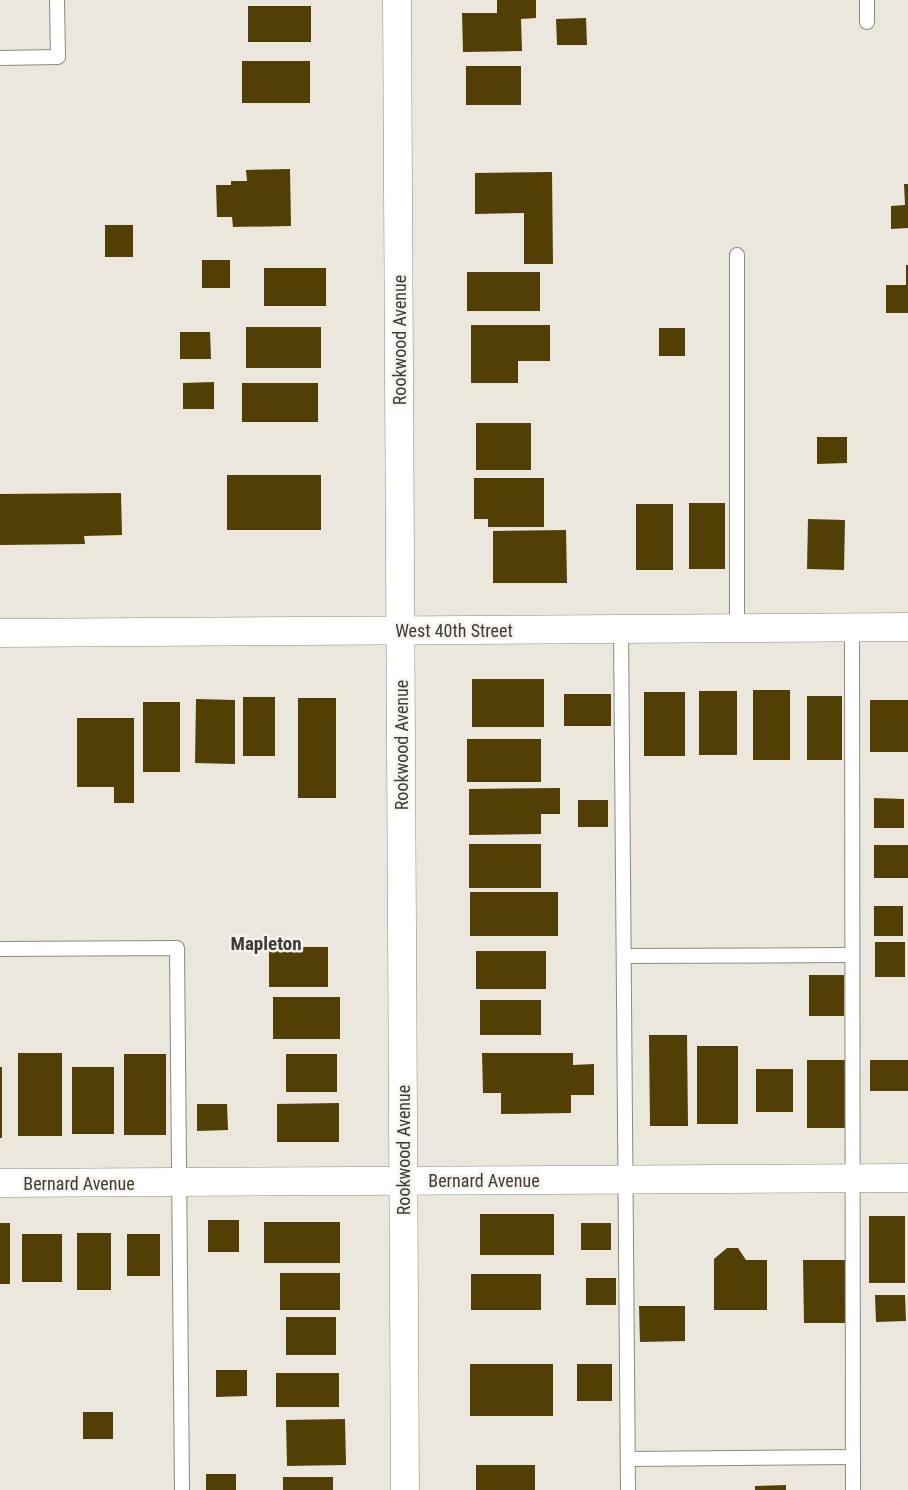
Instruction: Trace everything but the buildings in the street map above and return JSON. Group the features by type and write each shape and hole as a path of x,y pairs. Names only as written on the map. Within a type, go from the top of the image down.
{"street":[{"name":"Rookwood Avenue","path":"397,0 405,1490"},
{"name":"West 40th Street","path":"0,633 908,627"},
{"name":"Bernard Avenue","path":"0,1183 908,1178"}],"lane":[{"path":"0,58 58,57 58,0"},
{"path":"867,0 868,22"},
{"path":"736,255 736,629"},
{"path":"852,628 853,1490"},
{"path":"621,629 627,1180 628,1490"},
{"path":"0,949 177,948 182,1490"},
{"path":"624,956 852,955"},
{"path":"628,1459 853,1457"}],"district":[{"name":"Mapleton","path":"266,943"}]}
